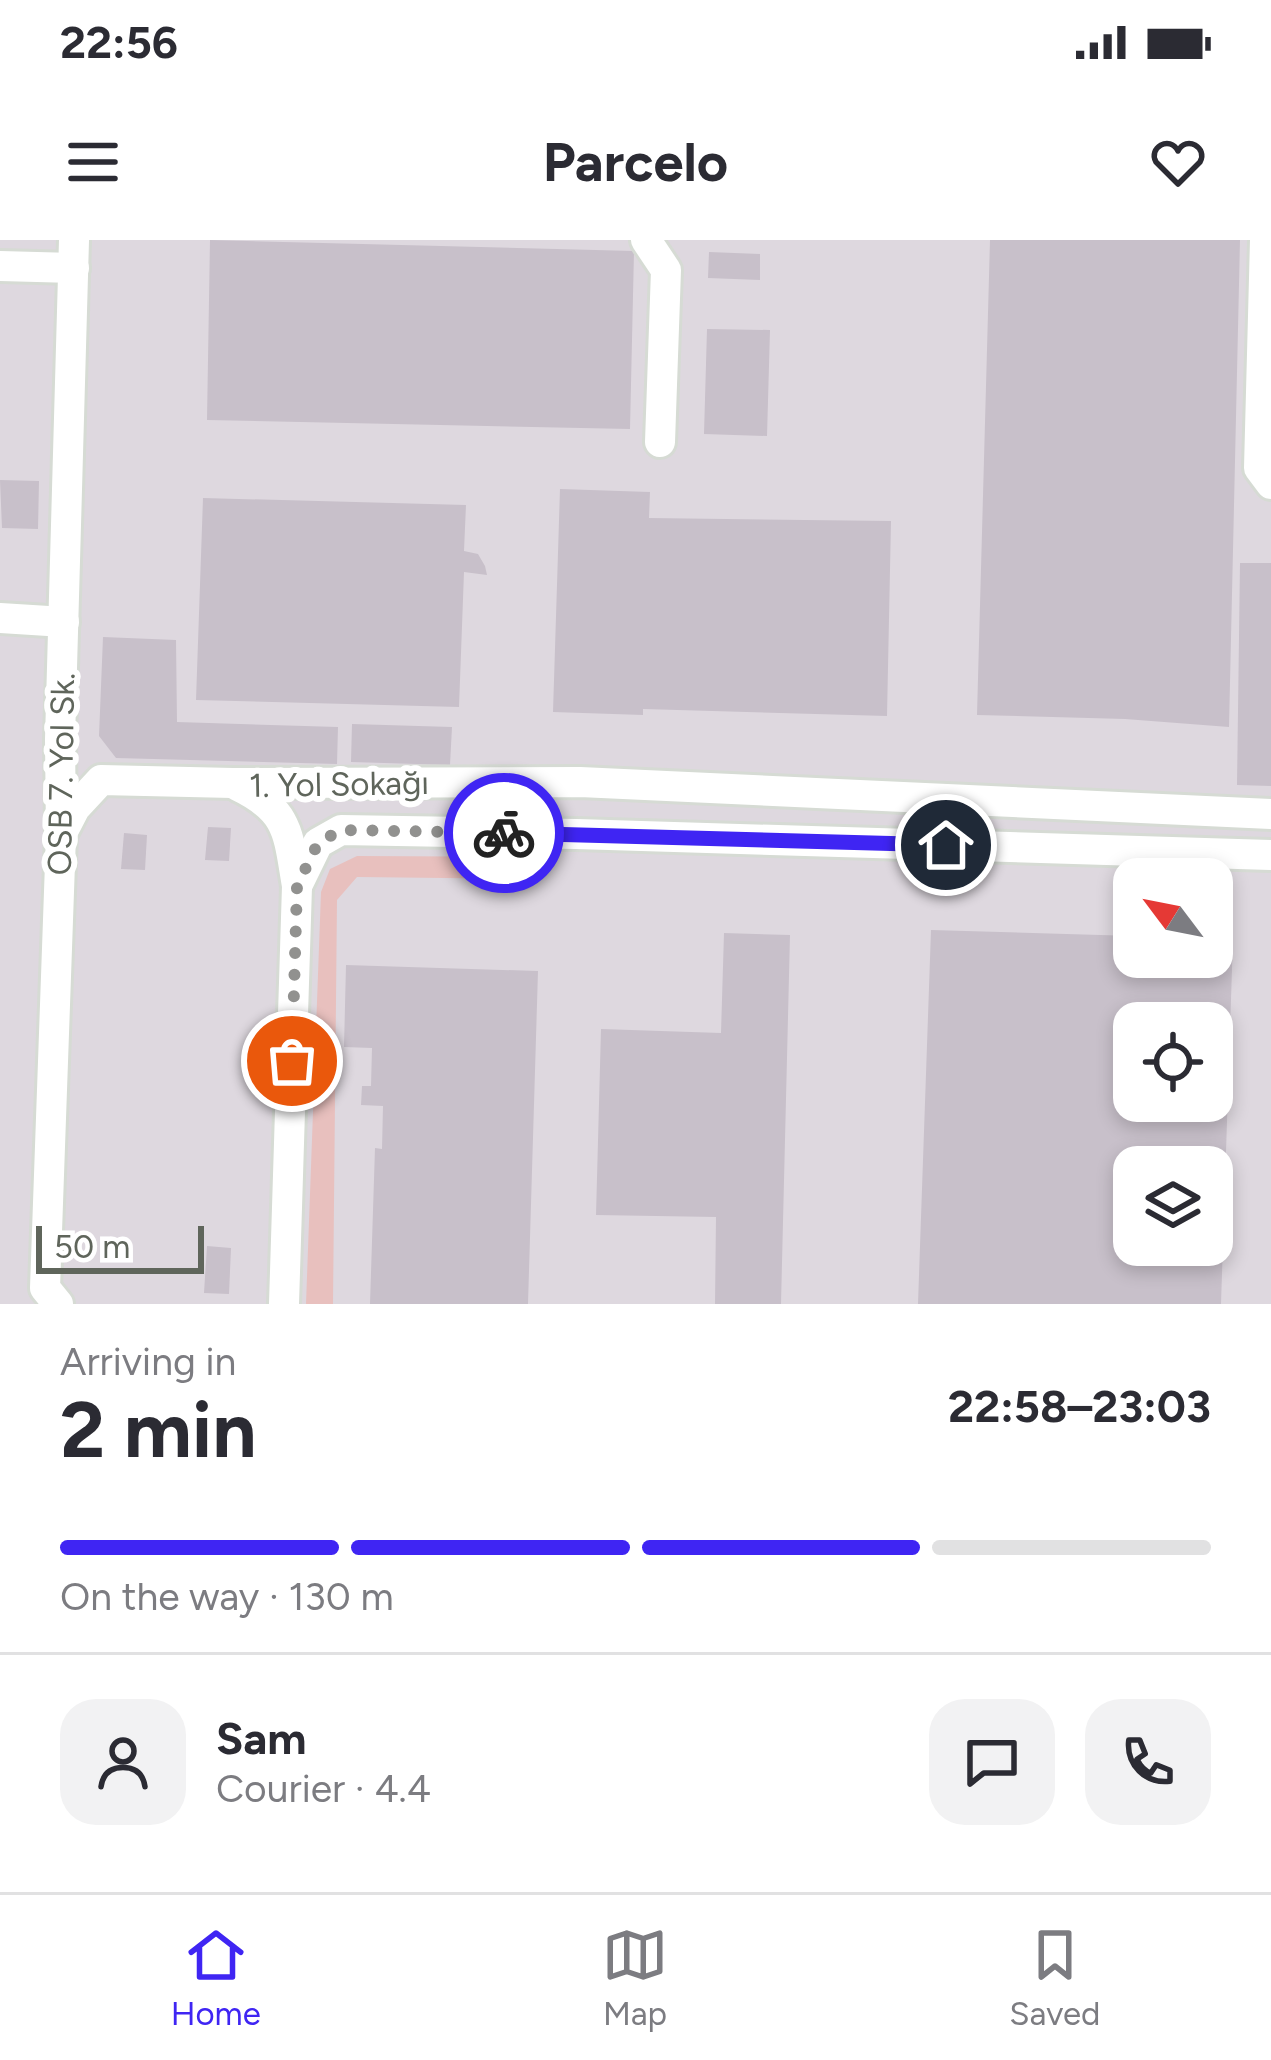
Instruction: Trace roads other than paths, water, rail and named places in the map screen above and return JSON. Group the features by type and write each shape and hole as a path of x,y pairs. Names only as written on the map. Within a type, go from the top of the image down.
{"street":[{"path":"646,240 666,270 660,442"},
{"path":"1265,240 1259,468 1271,484"},
{"path":"0,266 74,254"},
{"name":"OSB 7. Yol Sk.","path":"45,1299 74,254"},
{"path":"0,618 64,622"},
{"path":"60,739 101,780 232,783"},
{"path":"61,835 74,808 101,780"},
{"name":"1. Yol Sokağı","path":"232,783 580,782 1271,814"},
{"name":"1. Yol Sokağı","path":"232,783 264,799 287,828 297,886 284,1303"},
{"path":"297,886 318,843 341,830 1271,855"}]}
